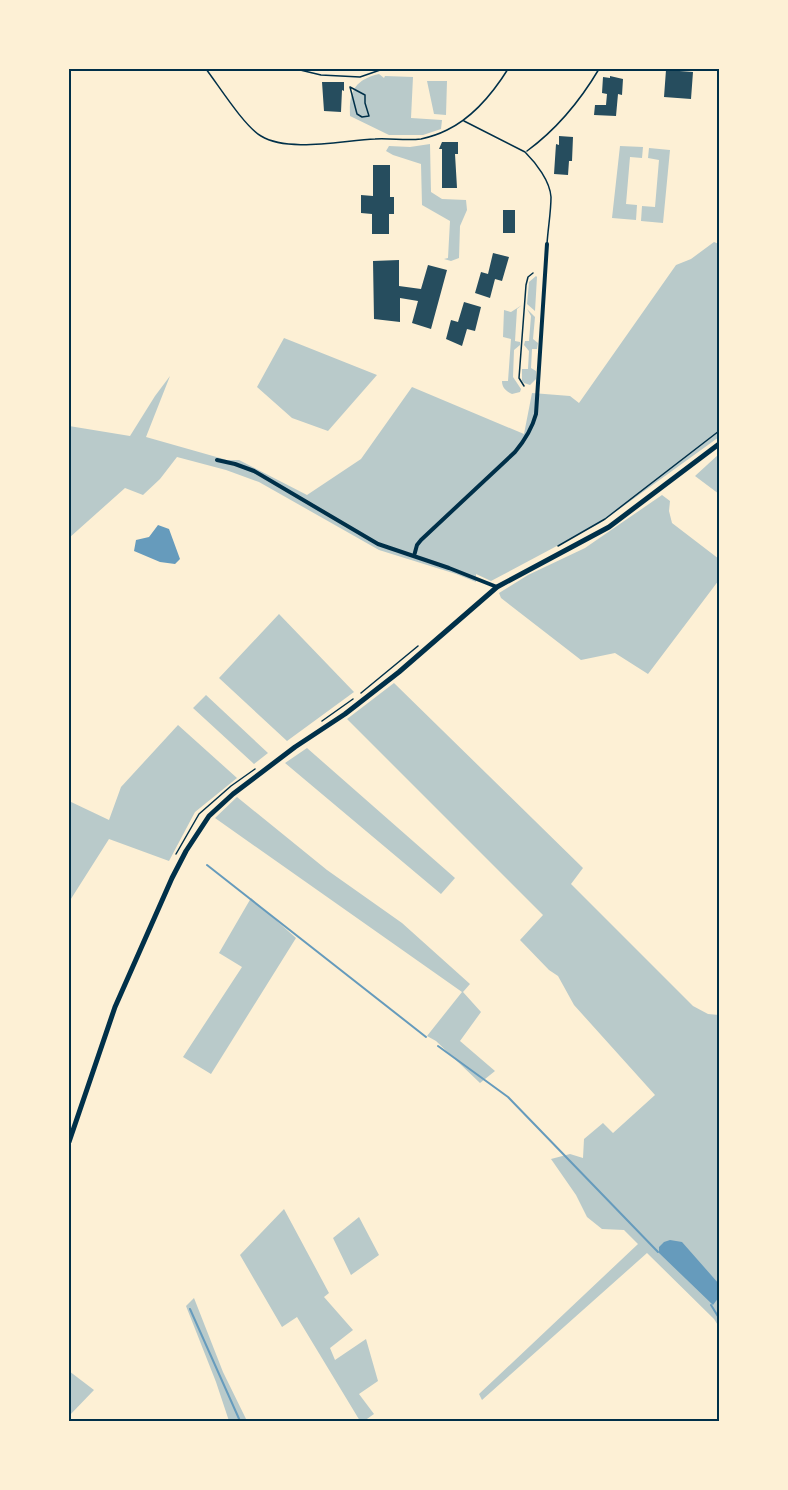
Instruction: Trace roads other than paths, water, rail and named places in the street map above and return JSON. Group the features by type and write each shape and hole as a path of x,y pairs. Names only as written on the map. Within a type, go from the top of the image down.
{"main road":[{"path":"69,1142 116,1008 172,878 186,851 209,816 233,794 295,747 345,714 399,672 497,587 609,526 719,444"}],"street":[{"path":"414,556 421,540 494,474 523,442 534,423 547,244"},
{"path":"217,460 254,471 378,544 497,587"}],"lane":[{"path":"206,69 246,121 261,136 275,142 293,144 423,139 464,121 491,94 508,69"},
{"path":"296,69 321,75 360,77 383,69"},
{"path":"525,152 539,142 573,107 599,69"},
{"path":"464,121 525,152 546,181 550,191 547,244"},
{"path":"524,386 519,378 526,285 528,277 533,273"}],"water":[{"path":"158,525 169,529 180,559 175,564 160,562 134,551 136,540 149,537"},
{"path":"670,1240 682,1242 719,1284 719,1297 713,1305 659,1253 659,1247"}],"waterway":[{"path":"207,865 426,1037"},
{"path":"438,1046 508,1097 658,1252"},
{"path":"711,1305 719,1318"},
{"path":"190,1309 240,1421"}]}
